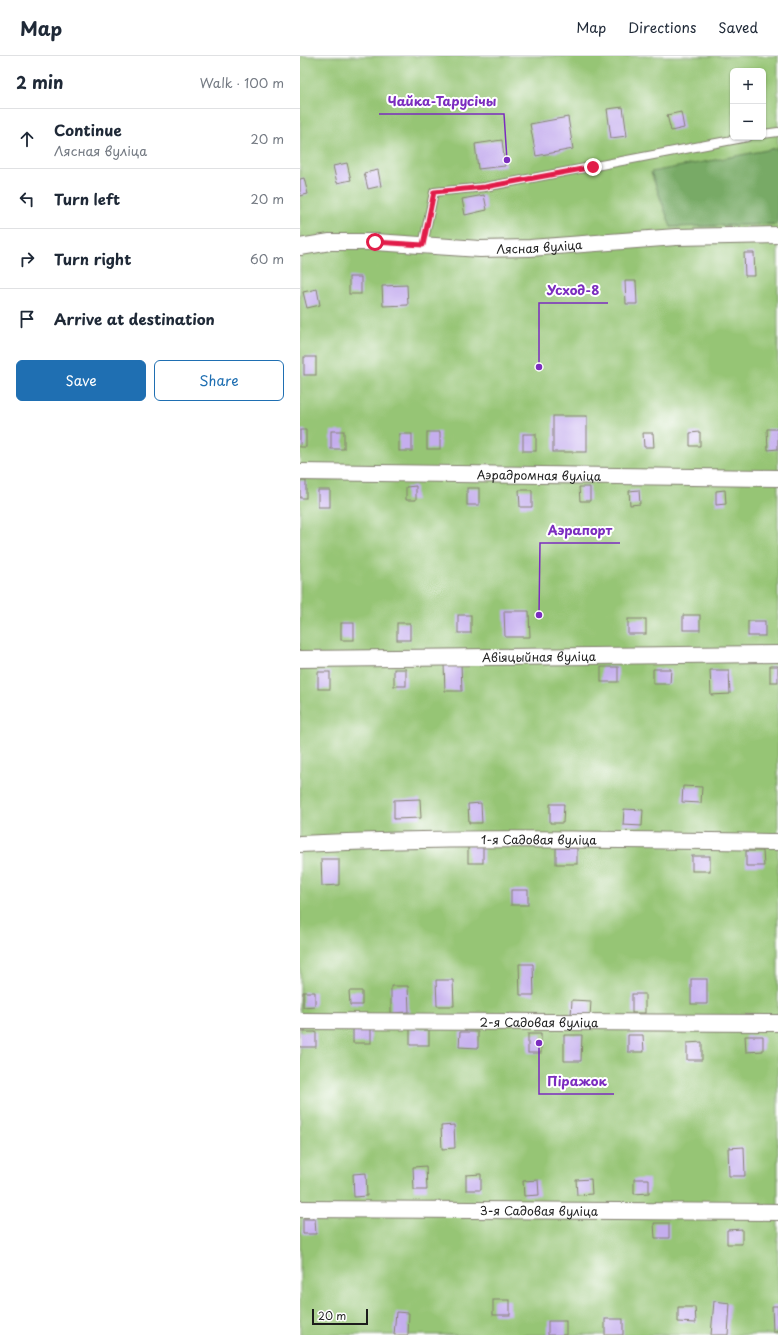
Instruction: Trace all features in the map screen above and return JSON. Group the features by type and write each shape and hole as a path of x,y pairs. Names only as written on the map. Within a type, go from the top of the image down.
{"street":[{"name":"Лясная вуліца","path":"300,247 330,242 375,242 480,249 676,237 778,235"},
{"name":"Аэрадромная вуліца","path":"300,472 778,478"},
{"name":"Авіяцыйная вуліца","path":"300,659 778,654"},
{"name":"1-я Садовая вуліца","path":"300,844 378,840 520,839 778,842"},
{"name":"2-я Садовая вуліца","path":"300,1021 778,1023"},
{"name":"3-я Садовая вуліца","path":"300,1210 778,1212"}],"lane":[{"path":"766,134 778,132"},
{"path":"423,245 434,192 485,187 732,140"}],"green space":[{"path":"300,56 778,56 778,148 651,173 671,227 778,224 778,1335 300,1335"},
{"path":"778,148 778,224 671,227 651,172"}],"building":[{"path":"623,107 627,136 611,138 607,109"},
{"path":"681,112 684,128 671,131 667,115"},
{"path":"568,117 573,149 536,156 530,124"},
{"path":"502,140 505,166 478,169 475,144"},
{"path":"347,163 351,180 337,183 333,166"},
{"path":"378,170 381,186 368,189 364,173"},
{"path":"304,178 308,194 300,196 300,179"},
{"path":"484,195 487,210 465,215 462,199"},
{"path":"744,253 754,253 755,276 745,276"},
{"path":"349,277 361,277 361,294 349,294"},
{"path":"625,281 636,281 637,304 626,304"},
{"path":"407,285 408,305 383,306 382,286"},
{"path":"317,289 320,305 307,308 303,292"},
{"path":"304,357 316,357 316,375 304,375"},
{"path":"553,416 587,416 587,452 553,452"},
{"path":"767,429 778,429 778,449 768,450"},
{"path":"300,430 306,430 306,447 300,447"},
{"path":"331,431 344,431 344,449 331,449"},
{"path":"427,432 440,432 440,449 427,449"},
{"path":"700,432 700,446 690,446 690,433"},
{"path":"643,433 653,433 654,447 644,447"},
{"path":"399,434 412,434 412,451 399,451"},
{"path":"523,434 536,434 536,451 523,451"},
{"path":"300,481 306,481 306,498 300,498"},
{"path":"416,486 416,500 406,500 406,487"},
{"path":"579,487 590,487 590,501 580,501"},
{"path":"467,488 479,488 479,505 467,505"},
{"path":"318,490 330,490 330,507 318,507"},
{"path":"519,490 532,490 532,507 520,507"},
{"path":"639,490 640,504 630,505 629,491"},
{"path":"725,490 726,504 716,505 716,491"},
{"path":"504,611 529,611 530,637 505,637"},
{"path":"458,615 471,615 471,633 458,633"},
{"path":"683,615 700,615 700,630 683,630"},
{"path":"628,619 646,619 646,634 628,634"},
{"path":"748,621 765,621 765,636 748,636"},
{"path":"341,623 354,623 354,640 341,640"},
{"path":"397,623 410,623 410,640 397,640"},
{"path":"461,664 462,691 445,691 444,665"},
{"path":"770,666 778,666 778,682 770,682"},
{"path":"601,667 618,667 618,682 601,682"},
{"path":"394,669 406,669 406,686 394,686"},
{"path":"653,669 671,669 670,684 653,684"},
{"path":"710,670 729,670 730,694 711,695"},
{"path":"318,672 330,672 330,689 318,689"},
{"path":"683,786 702,787 701,803 682,802"},
{"path":"420,799 421,818 394,819 394,800"},
{"path":"481,803 482,823 469,823 468,804"},
{"path":"550,804 564,804 563,823 550,823"},
{"path":"624,809 643,810 642,826 623,825"},
{"path":"468,845 483,845 483,863 468,863"},
{"path":"556,848 577,848 577,864 556,864"},
{"path":"746,851 763,851 764,866 746,866"},
{"path":"692,856 710,856 710,871 692,871"},
{"path":"321,859 339,859 339,885 322,886"},
{"path":"511,890 528,890 528,905 511,905"},
{"path":"519,964 533,964 534,995 520,995"},
{"path":"691,979 707,979 707,1004 691,1004"},
{"path":"436,980 453,980 454,1006 437,1006"},
{"path":"391,986 408,986 409,1012 391,1013"},
{"path":"349,991 362,991 362,1005 350,1005"},
{"path":"303,992 315,992 315,1006 303,1007"},
{"path":"632,994 645,994 645,1013 632,1013"},
{"path":"572,1000 591,1001 590,1017 571,1016"},
{"path":"353,1028 371,1028 371,1043 353,1043"},
{"path":"410,1029 429,1029 429,1045 410,1045"},
{"path":"300,1032 316,1032 316,1047 300,1047"},
{"path":"460,1032 478,1032 478,1048 459,1047"},
{"path":"528,1034 541,1034 541,1053 528,1053"},
{"path":"564,1035 582,1035 581,1061 564,1061"},
{"path":"628,1035 643,1035 644,1052 628,1052"},
{"path":"745,1036 763,1036 763,1051 746,1052"},
{"path":"702,1042 702,1060 687,1060 687,1043"},
{"path":"454,1125 455,1148 442,1149 441,1126"},
{"path":"744,1147 745,1176 729,1176 728,1148"},
{"path":"426,1166 427,1190 414,1190 413,1167"},
{"path":"366,1173 367,1196 354,1197 353,1174"},
{"path":"481,1174 481,1190 466,1190 466,1175"},
{"path":"591,1179 592,1194 577,1195 576,1180"},
{"path":"634,1179 649,1179 649,1193 634,1194"},
{"path":"538,1180 539,1195 524,1196 523,1181"},
{"path":"303,1219 315,1219 316,1234 303,1234"},
{"path":"654,1223 669,1223 669,1238 655,1238"},
{"path":"742,1229 742,1244 727,1244 727,1230"},
{"path":"493,1300 510,1300 510,1315 493,1315"},
{"path":"714,1301 730,1303 728,1335 711,1335"},
{"path":"772,1306 778,1306 778,1332 773,1332"},
{"path":"678,1307 695,1307 696,1323 678,1322"},
{"path":"396,1312 409,1313 408,1335 394,1335"},
{"path":"605,1319 623,1319 623,1335 605,1335"},
{"path":"548,1321 566,1321 566,1335 548,1335"}],"place":[{"name":"Чайка-Тарусічы","path":"507,160"},
{"name":"Усход-8","path":"539,367"},
{"name":"Аэрапорт","path":"539,615"},
{"name":"Піражок","path":"539,1043"}],"route":[{"path":"375,242 423,245 434,192 485,187 593,167"}]}
